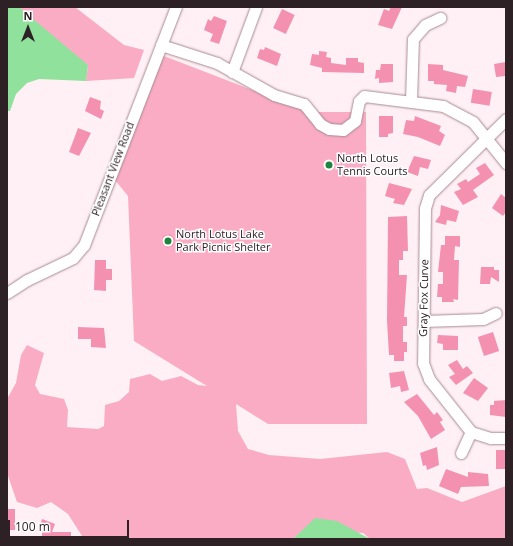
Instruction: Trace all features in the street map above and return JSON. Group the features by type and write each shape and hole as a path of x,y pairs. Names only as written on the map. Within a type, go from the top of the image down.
{"street":[{"name":"Pleasant View Road","path":"7,293 27,280 73,258 84,245 176,7"},
{"path":"232,72 256,7"},
{"path":"411,101 412,39 421,28 440,18"},
{"path":"161,45 217,63 274,95 304,104 320,124 329,129 343,130 355,121 359,101 364,96 443,106 473,122 506,163"},
{"name":"Gray Fox Curve","path":"471,432 430,379 423,363 425,208 429,195 506,119"},
{"path":"424,322 483,318 496,313"},
{"path":"461,453 471,432 491,438 506,438"}],"shaded area":[{"path":"7,7 75,7 124,45 144,50 134,78 86,81 88,65"},
{"path":"7,7 20,8 88,65 86,81 39,79 27,83 16,94 10,111 7,111"},
{"path":"164,56 286,103 302,106 308,112 366,112 367,424 268,424 236,404 238,431 248,449 269,455 320,459 387,452 405,459 417,489 427,488 462,502 506,486 506,539 370,539 363,533 303,530 293,539 84,539 68,514 51,502 37,508 17,502 7,473 7,399 16,383 21,355 27,345 44,353 35,385 40,394 64,399 68,410 67,427 98,429 104,426 105,405 119,401 129,392 130,379 150,374 162,381 181,376 198,385 207,386 134,341 128,196 111,175 158,64"},
{"path":"315,518 337,521 370,539 293,539"}],"building":[{"path":"391,7 402,7 392,29 378,25 384,9 389,11"},
{"path":"282,9 295,15 286,34 273,28"},
{"path":"214,16 227,21 219,44 210,41 213,34 204,30 208,19 211,21"},
{"path":"265,47 281,54 277,66 257,58 260,49 264,50"},
{"path":"319,51 327,52 326,57 331,58 331,63 346,65 346,58 358,58 358,62 364,63 364,73 322,72 322,68 310,65 312,54 319,55"},
{"path":"506,62 506,76 496,77 494,64"},
{"path":"381,64 393,64 393,82 379,83 379,78 375,79 376,70 380,70"},
{"path":"428,64 443,65 443,70 468,76 465,87 457,86 456,93 446,91 447,85 434,84 434,81 428,81"},
{"path":"473,89 492,92 490,106 471,103"},
{"path":"90,97 101,101 100,109 104,111 101,119 85,111"},
{"path":"379,116 393,116 393,133 388,134 388,137 379,137"},
{"path":"415,116 441,126 439,131 445,135 440,146 418,137 403,134 406,120 414,121"},
{"path":"78,128 91,133 79,156 69,152"},
{"path":"414,156 431,160 428,169 420,167 418,176 407,172"},
{"path":"485,163 494,175 473,190 478,197 463,205 454,192 461,189 457,184 466,179 468,182 480,174 476,168"},
{"path":"389,183 412,189 404,205 393,203 395,199 385,196"},
{"path":"501,194 506,198 506,212 503,216 492,208"},
{"path":"441,205 459,211 456,222 447,220 446,225 435,222 440,215"},
{"path":"407,216 408,251 403,251 403,260 399,260 399,275 407,275 404,317 407,317 407,326 403,326 403,342 407,342 407,352 404,352 404,361 394,361 394,355 389,355 387,321 388,217"},
{"name":"North Lotus Lake Park Picnic Shelter","path":"170,234 175,239 173,246 167,248 162,243 163,236"},
{"path":"445,236 460,236 460,247 455,246 454,260 459,260 458,300 453,299 454,302 442,302 442,297 437,297 438,284 443,284 443,272 438,272 441,245 445,245"},
{"path":"95,260 106,260 106,269 112,269 112,280 106,280 106,291 94,290"},
{"path":"481,267 494,267 494,270 499,270 499,282 491,277 490,284 480,284"},
{"path":"78,327 104,328 106,348 91,347 91,339 78,339"},
{"path":"493,332 499,351 484,356 478,337"},
{"path":"438,335 458,336 458,350 443,350 443,344 437,343"},
{"path":"457,360 463,369 467,366 473,373 456,385 449,377 455,374 448,365"},
{"path":"404,371 409,390 401,392 400,386 391,388 389,373"},
{"path":"474,378 488,388 478,401 463,393"},
{"path":"417,394 434,415 437,412 443,420 440,422 445,430 431,439 418,416 404,402"},
{"path":"506,400 506,417 490,415 490,405 494,405 494,401"},
{"path":"437,447 439,465 427,470 426,465 423,466 420,453"},
{"path":"496,450 506,450 506,469 496,469"},
{"path":"446,469 468,477 468,472 488,474 489,486 461,487 458,494 439,486"},
{"path":"7,509 15,509 15,530 7,530"},
{"path":"42,519 55,524 52,532 71,532 71,539 42,539 42,532 38,531"}],"place":[{"name":"North Lotus Tennis Courts","path":"329,165"},
{"name":"North Lotus Lake Park Picnic Shelter","path":"168,241"}]}
